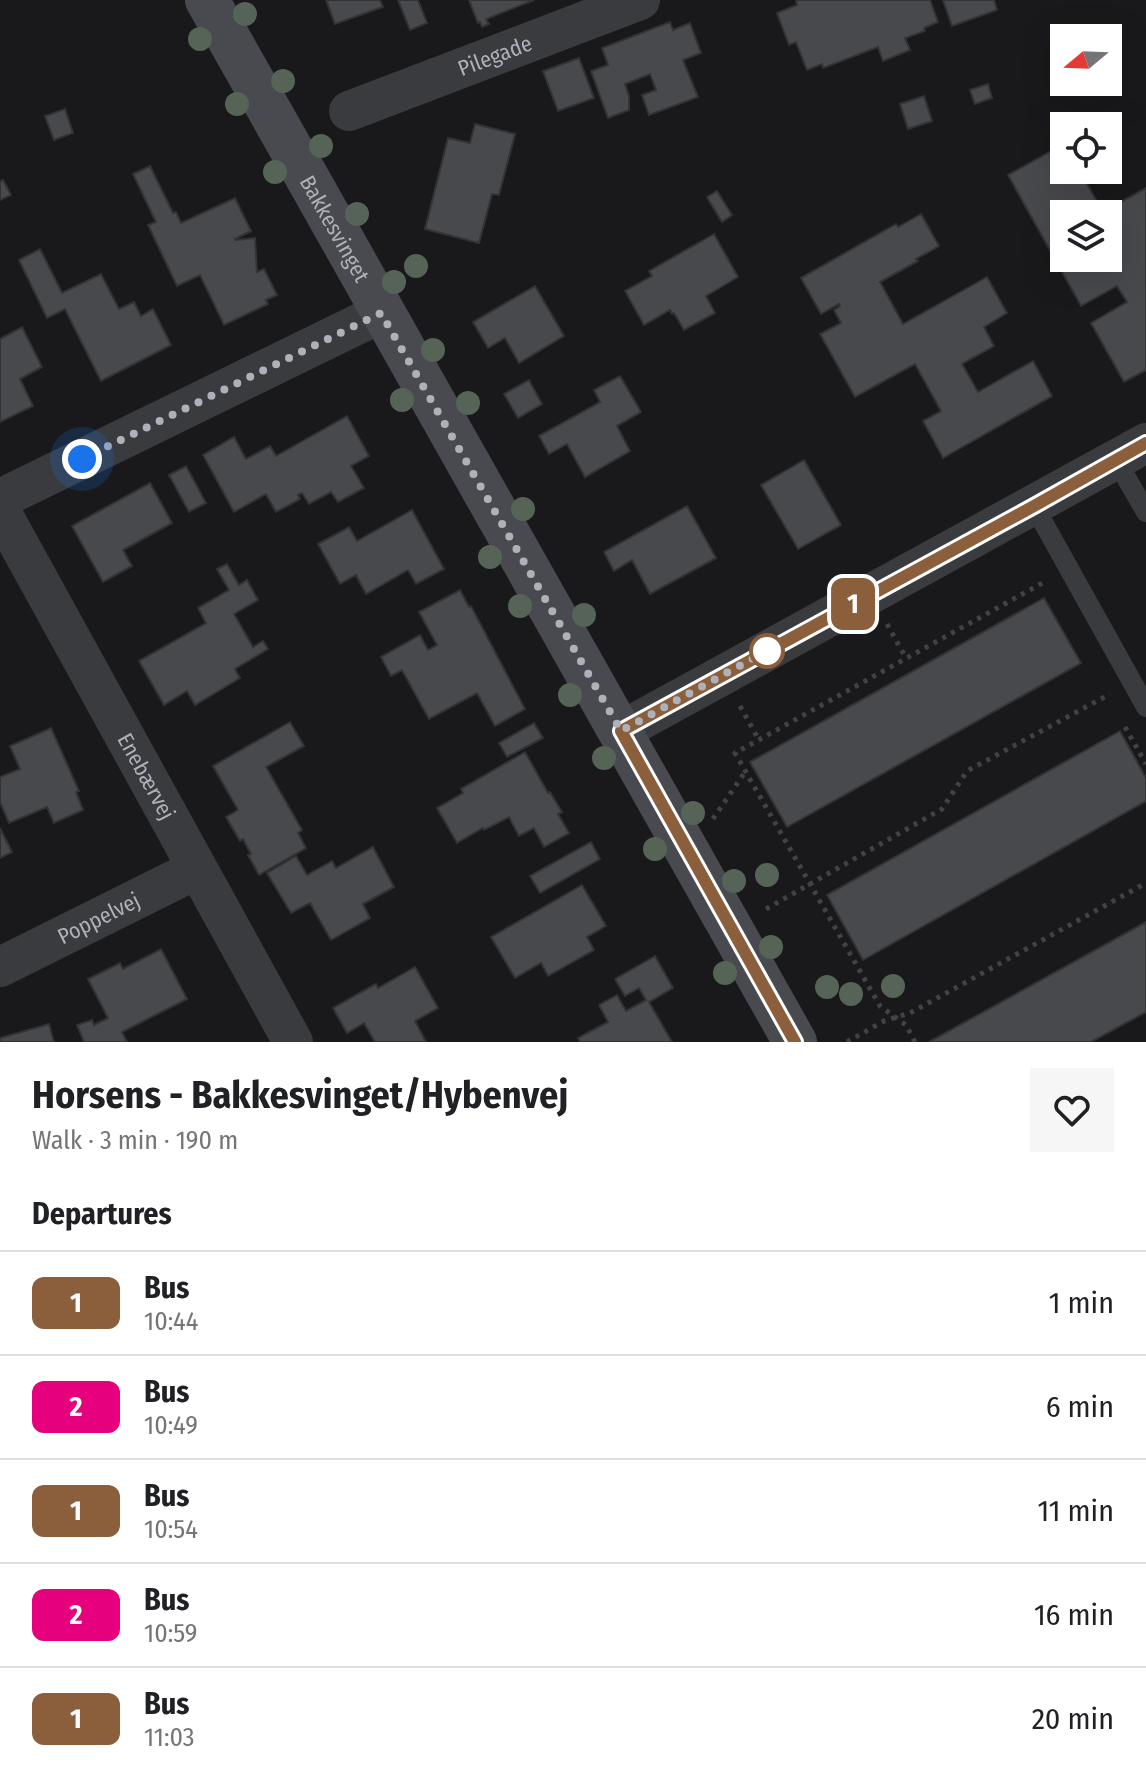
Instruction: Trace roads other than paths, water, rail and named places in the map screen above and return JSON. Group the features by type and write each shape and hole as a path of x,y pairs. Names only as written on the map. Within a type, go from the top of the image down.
{"street":[{"name":"Bakkesvinget","path":"207,0 795,1042"},
{"name":"Pilegade","path":"349,111 640,0"},
{"path":"0,499 381,313"},
{"path":"621,731 1131,451"},
{"name":"Enebærvej","path":"0,510 293,1042"},
{"name":"Poppelvej","path":"0,967 197,869"}],"lane":[{"path":"1131,451 1146,512"},
{"path":"1034,506 1146,707"}]}
